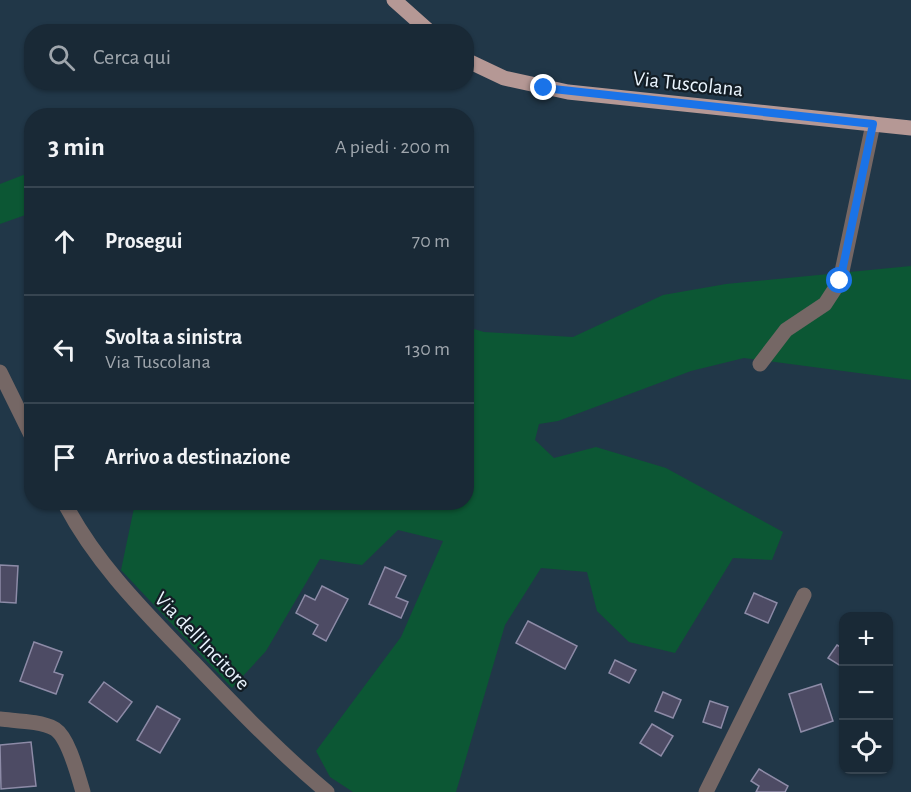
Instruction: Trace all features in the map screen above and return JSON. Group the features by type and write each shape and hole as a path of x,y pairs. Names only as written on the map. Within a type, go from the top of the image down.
{"main road":[{"path":"394,0 421,24"},
{"name":"Via Tuscolana","path":"474,64 504,78 544,88 911,128"}],"street":[{"path":"760,364 786,330 825,304 840,281 873,124"},
{"path":"0,372 24,421"},
{"name":"Via dell'Incitore","path":"69,510 97,557 135,602 263,734 327,792"},
{"path":"706,792 804,595"},
{"path":"0,719 42,725 57,731 66,743 83,792"}],"green space":[{"path":"24,175 24,215 0,224 0,184"},
{"path":"911,266 911,380 744,358 691,371 558,421 539,424 535,440 554,458 596,447 666,468 783,532 772,560 733,558 675,653 629,642 597,611 587,572 541,568 505,625 456,792 353,792 330,777 316,751 401,637 443,541 398,530 362,565 320,559 266,651 232,688 121,570 134,510 474,510 474,329 484,332 573,337 663,295 726,284"}],"building":[{"path":"0,565 18,566 16,603 0,602"},
{"path":"385,567 406,576 396,597 408,602 401,618 369,604"},
{"path":"322,586 348,599 326,641 313,634 318,625 296,613 305,595 315,600"},
{"path":"754,593 777,603 768,623 745,613"},
{"path":"528,621 577,646 565,669 516,643"},
{"path":"34,642 62,652 54,672 63,675 56,694 20,681"},
{"path":"837,645 839,646 839,665 828,658"},
{"path":"615,660 636,670 629,683 609,673"},
{"path":"104,682 132,702 117,722 89,702"},
{"path":"821,684 833,721 801,732 789,694"},
{"path":"663,692 681,700 673,718 655,711"},
{"path":"710,701 728,707 721,728 703,722"},
{"path":"157,706 180,719 160,753 137,740"},
{"path":"652,724 673,736 661,756 640,743"},
{"path":"31,742 36,786 1,789 0,745"},
{"path":"759,769 788,786 785,792 756,792 759,786 751,781"}],"route":[{"path":"544,88 873,124 840,281"}]}
